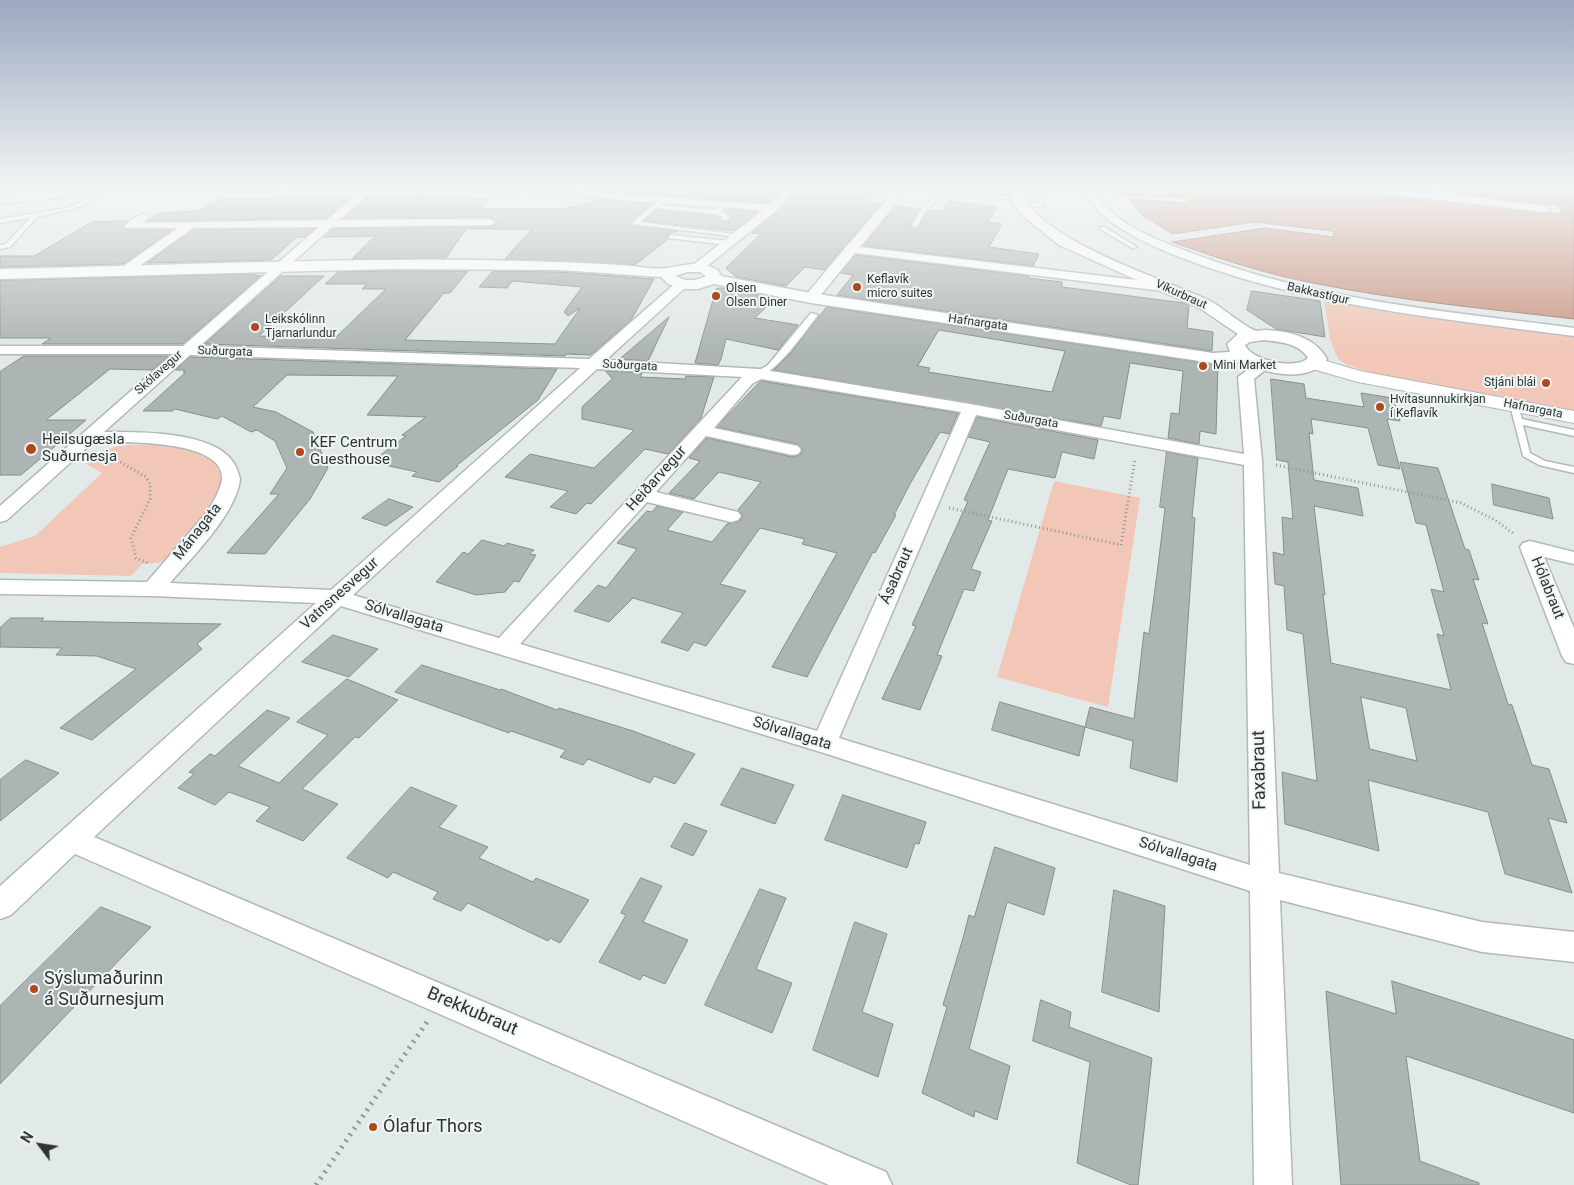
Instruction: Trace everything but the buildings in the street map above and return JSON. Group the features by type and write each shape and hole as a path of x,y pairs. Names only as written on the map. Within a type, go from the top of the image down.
{"main road":[{"name":"Hafnargata","path":"1316,364 1358,376 1516,413 1574,417"}],"street":[{"path":"123,272 164,243"},
{"name":"Skólavegur","path":"0,516 306,243"},
{"path":"697,268 728,243"},
{"name":"Heiðarvegur","path":"813,306 855,243"},
{"name":"Víkurbraut","path":"1067,243 1207,306 1253,336"},
{"name":"Bakkastígur","path":"1143,243 1318,295 1385,307 1574,332"},
{"path":"850,249 1162,287"},
{"path":"1,274 391,265 559,266 671,273 681,268 697,268 713,273 712,279 700,284 682,284 671,281 668,276 671,273"},
{"name":"Hafnargata","path":"712,279 813,306 1213,358 1237,369 1252,366 1300,369 1316,364"},
{"name":"Vatnsnesvegur","path":"0,905 336,597 682,284"},
{"path":"1252,366 1239,352 1236,344 1239,340 1253,336 1277,337 1301,344 1316,354 1318,359 1316,364"},
{"name":"Suðurgata","path":"0,350 185,350 592,364 759,374 970,409 1253,460"},
{"name":"Faxabraut","path":"1252,366 1263,882 1273,1185"},
{"name":"Heiðarvegur","path":"503,648 747,381 759,374"},
{"name":"Ásabraut","path":"824,743 970,409"},
{"path":"702,430 792,450"},
{"name":"Mánagata","path":"85,440 149,439 188,443 210,451 225,463 230,480 223,502 160,581"},
{"path":"643,494 731,516"},
{"path":"1530,547 1574,558"},
{"name":"Hólabraut","path":"1530,547 1574,656"},
{"name":"Sólvallagata","path":"0,587 160,581 336,597 824,743 1263,882 1482,937 1574,946"},
{"name":"Brekkubraut","path":"72,840 873,1185"}],"lane":[{"name":"Heiðarvegur","path":"759,374 771,367 813,306"},
{"path":"1516,413 1574,433"},
{"path":"1516,413 1526,454 1542,463 1574,470"}],"path":[{"path":"85,440 146,477 151,483 152,494 134,528 131,538 136,558 160,581"},
{"path":"929,504 1120,545 1138,440"},
{"path":"1253,460 1461,503 1495,520 1530,547"},
{"path":"316,1185 442,1000"}],"shaded area":[{"path":"1176,243 1574,243 1574,319 1446,304 1350,290 1300,280 1226,260"},
{"path":"1324,300 1373,310 1574,336 1574,412 1379,375 1347,365 1338,359 1330,339"},
{"path":"121,445 168,445 179,447 201,454 211,460 217,468 221,481 218,493 198,526 181,546 163,562 142,564 131,576 0,573 0,547 35,536 102,473 86,464 102,451"},
{"path":"1054,481 1140,498 1108,707 997,677"}],"place":[{"name":"Keflavík micro suites","path":"857,287"},
{"name":"Olsen Olsen Diner","path":"716,296"},
{"name":"Leikskólinn Tjarnarlundur","path":"255,327"},
{"name":"Mini Market","path":"1203,366"},
{"name":"Stjáni blái","path":"1546,383"},
{"name":"Hvítasunnukirkjan í Keflavík","path":"1380,407"},
{"name":"Heilsugæsla Suðurnesja","path":"31,449"},
{"name":"KEF Centrum Guesthouse","path":"300,452"},
{"name":"Sýslumaðurinn á Suðurnesjum","path":"34,989"},
{"name":"Ólafur Thors","path":"373,1127"}]}
